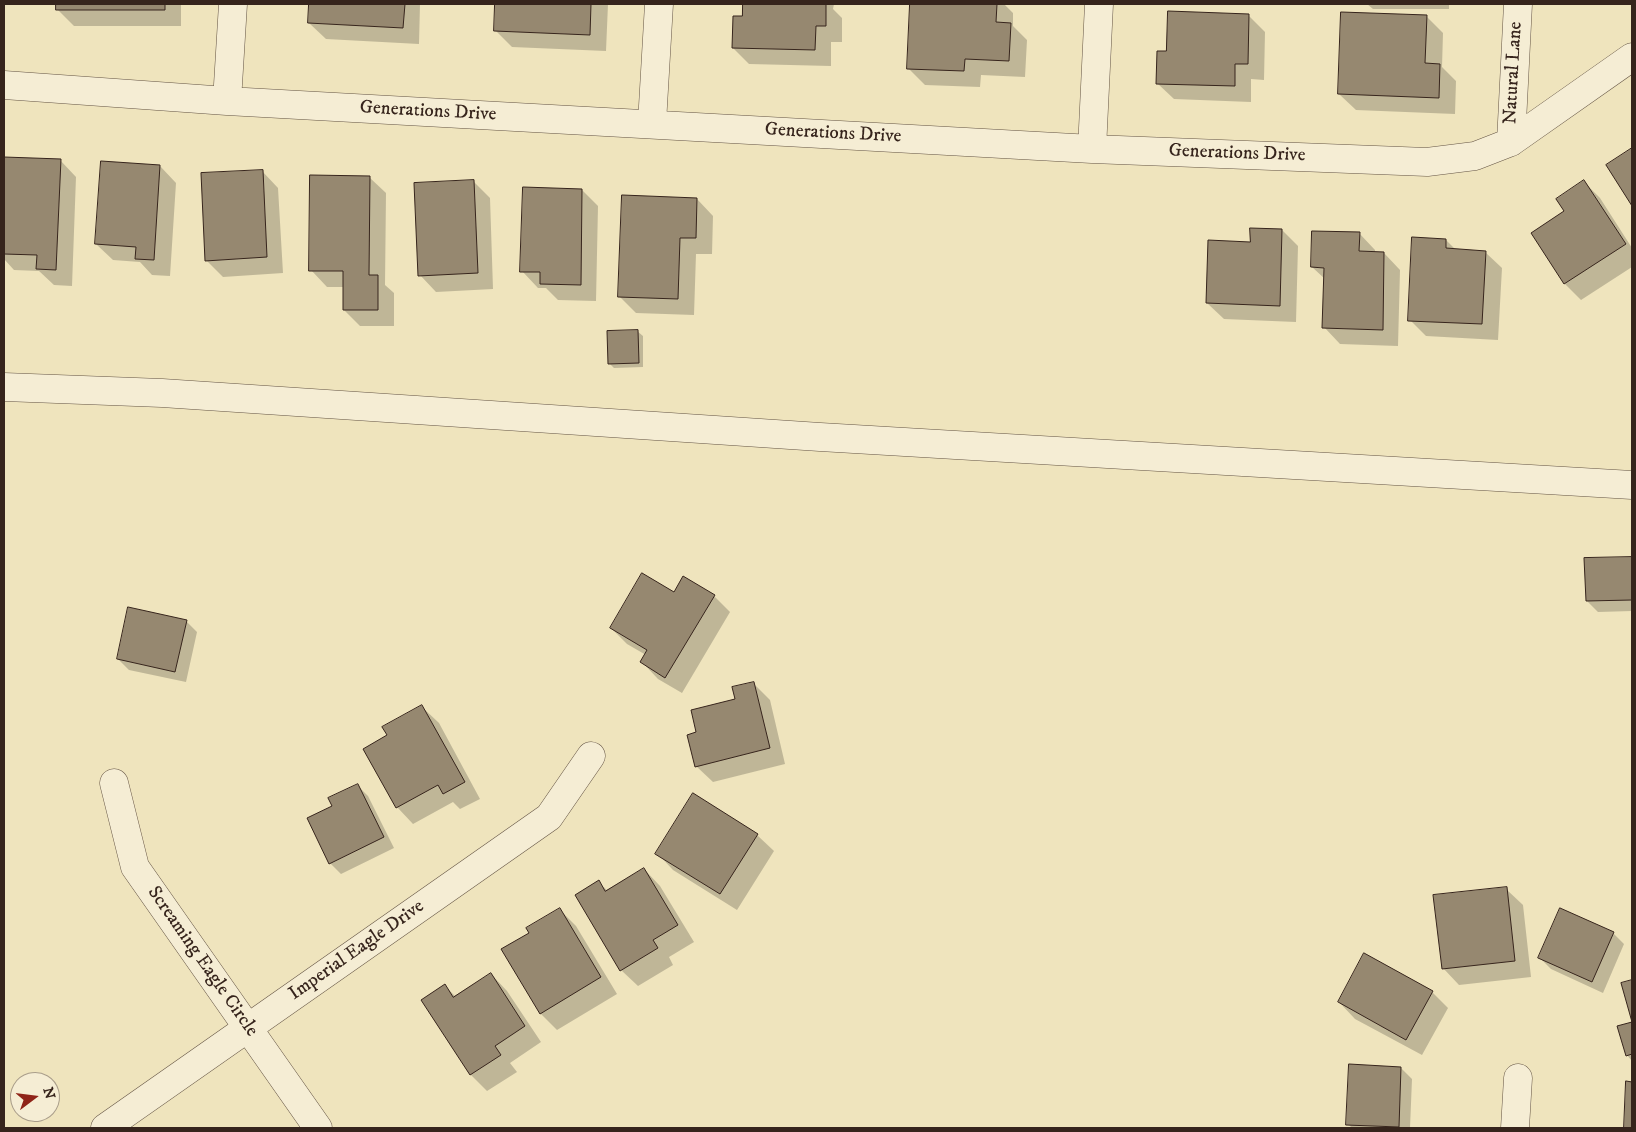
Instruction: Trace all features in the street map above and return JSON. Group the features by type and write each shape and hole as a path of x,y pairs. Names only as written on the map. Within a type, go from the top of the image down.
{"street":[{"path":"227,101 233,4"},
{"path":"652,124 658,4"},
{"path":"1092,149 1099,4"},
{"name":"Natural Lane","path":"1510,142 1518,4"},
{"name":"Generations Drive","path":"4,85 227,101 1092,149 1427,162 1475,156 1510,142 1632,57"},
{"path":"4,387 162,393 840,438 1632,485"},
{"name":"Imperial Eagle Drive","path":"105,1128 549,817 591,756"},
{"name":"Screaming Eagle Circle","path":"114,783 135,867 318,1128"},
{"path":"1515,1128 1518,1078"}],"building":[{"path":"56,4 165,4 165,10 56,10"},
{"path":"309,4 405,4 403,28 308,23"},
{"path":"495,4 591,4 590,35 494,31"},
{"path":"743,4 826,4 826,26 816,26 815,50 732,48 733,16 742,16"},
{"path":"910,4 997,4 996,22 1011,23 1009,61 965,59 964,71 907,69"},
{"path":"1168,11 1249,14 1248,64 1235,64 1235,86 1156,84 1157,51 1166,51"},
{"path":"1341,12 1427,15 1425,63 1440,64 1439,98 1338,94"},
{"path":"1632,148 1632,206 1606,165"},
{"path":"4,157 61,159 56,270 36,269 37,255 4,254"},
{"path":"101,161 160,165 154,260 135,259 136,247 95,244"},
{"path":"263,170 267,257 205,261 201,173"},
{"path":"310,175 370,176 369,275 378,275 378,310 343,310 343,271 309,271"},
{"path":"474,180 478,273 418,276 414,183"},
{"path":"1584,180 1626,244 1564,284 1531,233 1564,211 1556,199"},
{"path":"523,187 582,189 581,285 540,284 540,272 520,272"},
{"path":"622,195 697,198 696,238 680,238 678,299 618,297"},
{"path":"1250,228 1282,229 1280,306 1206,303 1208,240 1250,242"},
{"path":"1312,231 1360,232 1359,251 1384,252 1383,330 1322,328 1324,268 1311,267"},
{"path":"1412,237 1446,239 1446,248 1486,251 1482,324 1408,321"},
{"path":"638,330 639,363 608,364 607,331"},
{"path":"1632,557 1632,600 1586,601 1584,558"},
{"path":"642,573 674,592 683,576 715,595 665,678 640,662 647,650 610,628"},
{"path":"128,607 187,620 175,672 117,659"},
{"path":"754,682 770,748 695,767 687,735 696,732 691,710 735,699 732,687"},
{"path":"422,705 465,782 443,794 438,785 396,808 363,749 387,735 382,727"},
{"path":"358,784 384,837 329,864 307,818 332,806 328,798"},
{"path":"693,793 758,834 720,894 655,854"},
{"path":"644,868 678,925 653,940 658,948 620,971 575,895 599,880 605,891"},
{"path":"1507,887 1515,961 1442,969 1433,895"},
{"path":"560,908 601,977 540,1014 501,949 529,933 526,928"},
{"path":"1560,908 1614,932 1592,982 1538,958"},
{"path":"1364,953 1433,991 1406,1040 1338,1002"},
{"path":"491,973 525,1026 495,1046 501,1055 470,1075 421,1000 445,984 453,997"},
{"path":"1632,980 1632,1022 1621,983"},
{"path":"1632,1022 1632,1054 1626,1056 1617,1026"},
{"path":"1349,1064 1401,1067 1399,1127 1346,1125"},
{"path":"1626,1081 1632,1082 1632,1128 1624,1128"}]}
